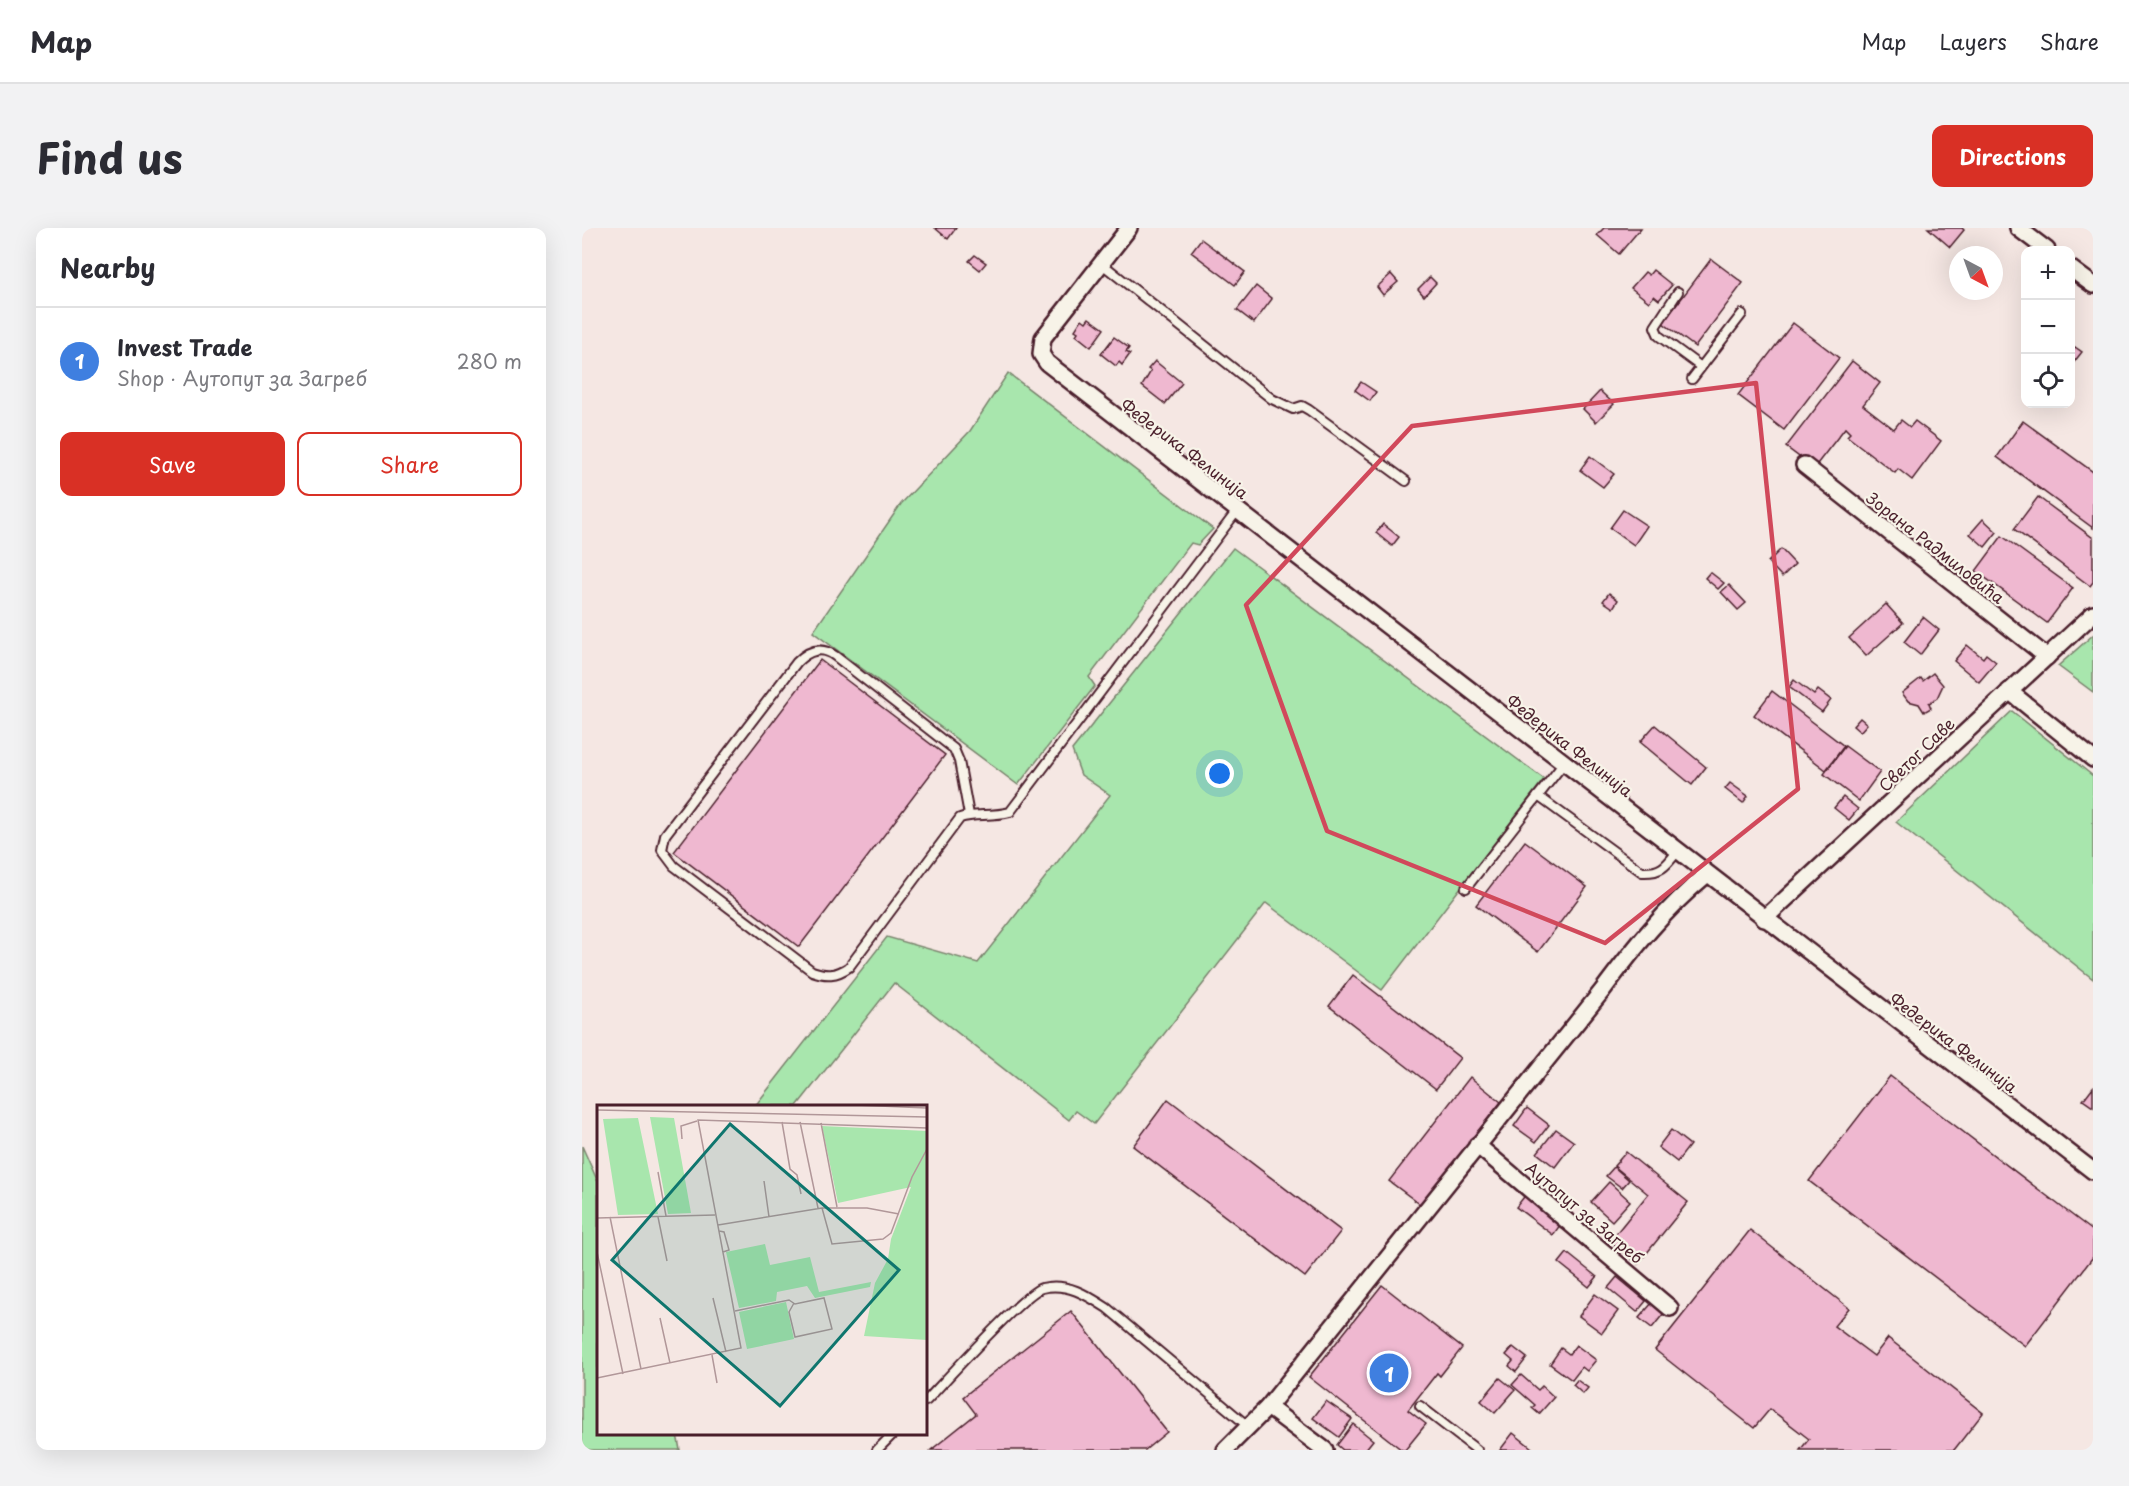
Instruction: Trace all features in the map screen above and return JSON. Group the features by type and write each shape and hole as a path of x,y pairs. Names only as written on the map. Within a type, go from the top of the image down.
{"street":[{"path":"1101,263 1129,228"},
{"path":"2018,228 2042,246"},
{"name":"Федерика Фелинија","path":"1101,263 1043,338 1041,354 1055,371 2093,1171"},
{"path":"2075,272 2093,285"},
{"name":"Зорана Радмиловића","path":"1804,465 2047,657"},
{"name":"Светог Саве","path":"1764,919 2093,614"},
{"path":"2009,692 2093,759"},
{"path":"1226,1450 1268,1407 1602,991 1647,931 1677,898 1706,875"},
{"name":"Аутопут за Загреб","path":"1477,1145 1670,1308"},
{"path":"1268,1407 1325,1450"}],"lane":[{"path":"1101,263 1272,399 1293,409 1302,406 1309,410 1406,481"},
{"path":"1678,292 1655,327 1659,336 1701,367"},
{"path":"1692,379 1742,314"},
{"path":"969,814 959,761 954,749 835,656 826,650 818,649 803,656 790,671 665,835 662,850 674,866 812,971 839,974 849,967 960,818 969,814 979,817 1010,812 1237,511"},
{"path":"1466,888 1564,763"},
{"path":"1538,795 1642,872 1656,873 1664,868 1677,852"},
{"path":"927,1400 1021,1303 1040,1288 1063,1287 1084,1293 1107,1308 1249,1427"},
{"path":"1420,1406 1477,1450"},
{"path":"877,1450 892,1435"}],"highlighted area":[{"path":"1756,383 1798,789 1605,943 1327,831 1246,605 1412,426"}],"green space":[{"path":"1008,373 1213,529 1198,545 1191,543 1089,677 1095,686 1018,785 813,632 901,504 970,431"},
{"path":"1233,548 1544,779 1382,990 1266,903 1094,1124 1076,1111 1069,1120 894,983 798,1105 756,1105 887,937 978,963 1110,795 1081,775 1072,750"},
{"path":"2093,635 2093,692 2058,666"},
{"path":"2012,711 2093,776 2093,979 1896,822"},
{"path":"582,1146 597,1180 597,1435 677,1435 680,1450 582,1450"}],"building":[{"path":"935,228 956,228 948,239"},
{"path":"1604,228 1641,228 1619,254 1597,235"},
{"path":"1928,228 1962,228 1964,230 1949,246"},
{"path":"1201,239 1245,272 1235,285 1191,252"},
{"path":"975,255 986,263 980,270 969,261"},
{"path":"1711,259 1743,283 1695,347 1663,323"},
{"path":"1653,270 1672,285 1659,300 1654,296 1649,302 1631,288 1645,272 1649,275"},
{"path":"1391,274 1398,282 1383,295 1377,287"},
{"path":"1430,277 1436,283 1424,296 1418,289"},
{"path":"1256,286 1272,299 1254,323 1237,310"},
{"path":"1089,318 1104,329 1091,347 1076,335 1078,332 1075,330 1082,319 1086,322"},
{"path":"1793,323 1839,358 1784,430 1738,395"},
{"path":"1114,337 1129,348 1126,352 1130,354 1122,365 1119,362 1116,366 1101,354"},
{"path":"2075,347 2082,352 2075,361"},
{"path":"1155,361 1182,383 1165,404 1142,386 1151,371 1148,369"},
{"path":"1852,361 1880,383 1863,405 1894,429 1901,420 1910,427 1915,421 1941,441 1912,480 1898,469 1895,473 1847,436 1850,433 1845,428 1814,468 1786,447"},
{"path":"1361,382 1376,392 1370,401 1355,390"},
{"path":"1600,391 1614,404 1596,422 1583,409"},
{"path":"2023,421 2093,472 2093,528 1997,457"},
{"path":"1590,456 1614,474 1603,487 1580,470"},
{"path":"2038,497 2093,538 2093,582 2090,586 2014,529"},
{"path":"1623,510 1647,526 1634,545 1610,528"},
{"path":"1983,519 1997,532 1985,547 1970,534"},
{"path":"1383,524 1399,537 1392,546 1376,533"},
{"path":"2002,536 2073,588 2047,623 1976,571"},
{"path":"1781,549 1795,564 1782,577 1768,562"},
{"path":"1710,572 1724,583 1718,589 1705,578"},
{"path":"1729,585 1746,603 1738,610 1721,592"},
{"path":"1609,593 1618,600 1613,608 1603,601"},
{"path":"1886,604 1903,623 1866,656 1849,638"},
{"path":"1923,617 1939,630 1920,655 1904,642"},
{"path":"1967,645 1983,658 1986,654 1996,662 1979,682 1954,661"},
{"path":"820,660 945,755 799,947 674,852"},
{"path":"1933,673 1943,685 1937,698 1929,703 1931,708 1924,712 1919,704 1908,701 1902,693 1921,678 1923,681"},
{"path":"1794,680 1814,695 1818,690 1831,700 1822,712 1789,687"},
{"path":"1772,691 1844,746 1826,770 1754,715"},
{"path":"1860,718 1867,724 1860,732 1853,726"},
{"path":"1655,725 1706,767 1692,785 1640,742"},
{"path":"1845,746 1880,772 1859,801 1824,774"},
{"path":"1730,783 1748,796 1743,803 1725,789"},
{"path":"1843,797 1858,809 1849,820 1834,808"},
{"path":"1525,841 1587,887 1538,952 1476,905"},
{"path":"1353,975 1460,1058 1436,1089 1329,1006"},
{"path":"1890,1076 2093,1231 2093,1257 2025,1346 1809,1181"},
{"path":"1470,1077 1501,1102 1421,1205 1389,1181"},
{"path":"2093,1087 2093,1107 2083,1100"},
{"path":"1168,1099 1341,1231 1305,1277 1133,1146"},
{"path":"1527,1108 1549,1125 1536,1142 1514,1126"},
{"path":"1556,1129 1574,1142 1555,1167 1537,1153"},
{"path":"1671,1130 1690,1145 1677,1162 1658,1147"},
{"path":"1626,1152 1688,1202 1638,1264 1610,1241 1648,1194 1614,1166"},
{"path":"1614,1167 1629,1180 1622,1188 1606,1176"},
{"path":"1609,1182 1630,1201 1612,1221 1591,1202"},
{"path":"1527,1193 1563,1221 1553,1235 1516,1207"},
{"path":"1750,1230 1849,1308 1834,1326 1874,1356 1888,1338 1983,1413 1954,1450 1800,1450 1809,1439 1770,1409 1754,1428 1655,1350"},
{"path":"1567,1253 1597,1277 1589,1287 1559,1263"},
{"path":"1617,1277 1646,1301 1637,1312 1608,1288"},
{"path":"1382,1285 1462,1348 1440,1376 1437,1373 1408,1410 1426,1424 1405,1450 1402,1450 1309,1377"},
{"path":"1595,1294 1618,1311 1602,1333 1579,1316"},
{"path":"1652,1303 1664,1313 1652,1328 1639,1318"},
{"path":"1071,1311 1167,1432 1145,1450 931,1450 976,1414 963,1397"},
{"path":"1576,1345 1596,1360 1587,1371 1582,1367 1572,1380 1550,1364 1561,1348 1569,1354"},
{"path":"1513,1347 1527,1358 1516,1372 1509,1366 1513,1361 1506,1355"},
{"path":"1521,1375 1538,1390 1542,1386 1554,1397 1539,1414 1532,1408 1535,1405 1512,1385"},
{"path":"1500,1378 1515,1390 1495,1413 1481,1401"},
{"path":"1577,1380 1588,1388 1583,1394 1573,1385"},
{"path":"1326,1401 1352,1419 1339,1437 1313,1418"},
{"path":"1353,1424 1373,1440 1365,1450 1343,1450 1337,1445"},
{"path":"1513,1433 1532,1448 1530,1450 1500,1450"}],"place":[{"name":"Invest Trade","path":"1389,1373"}]}
